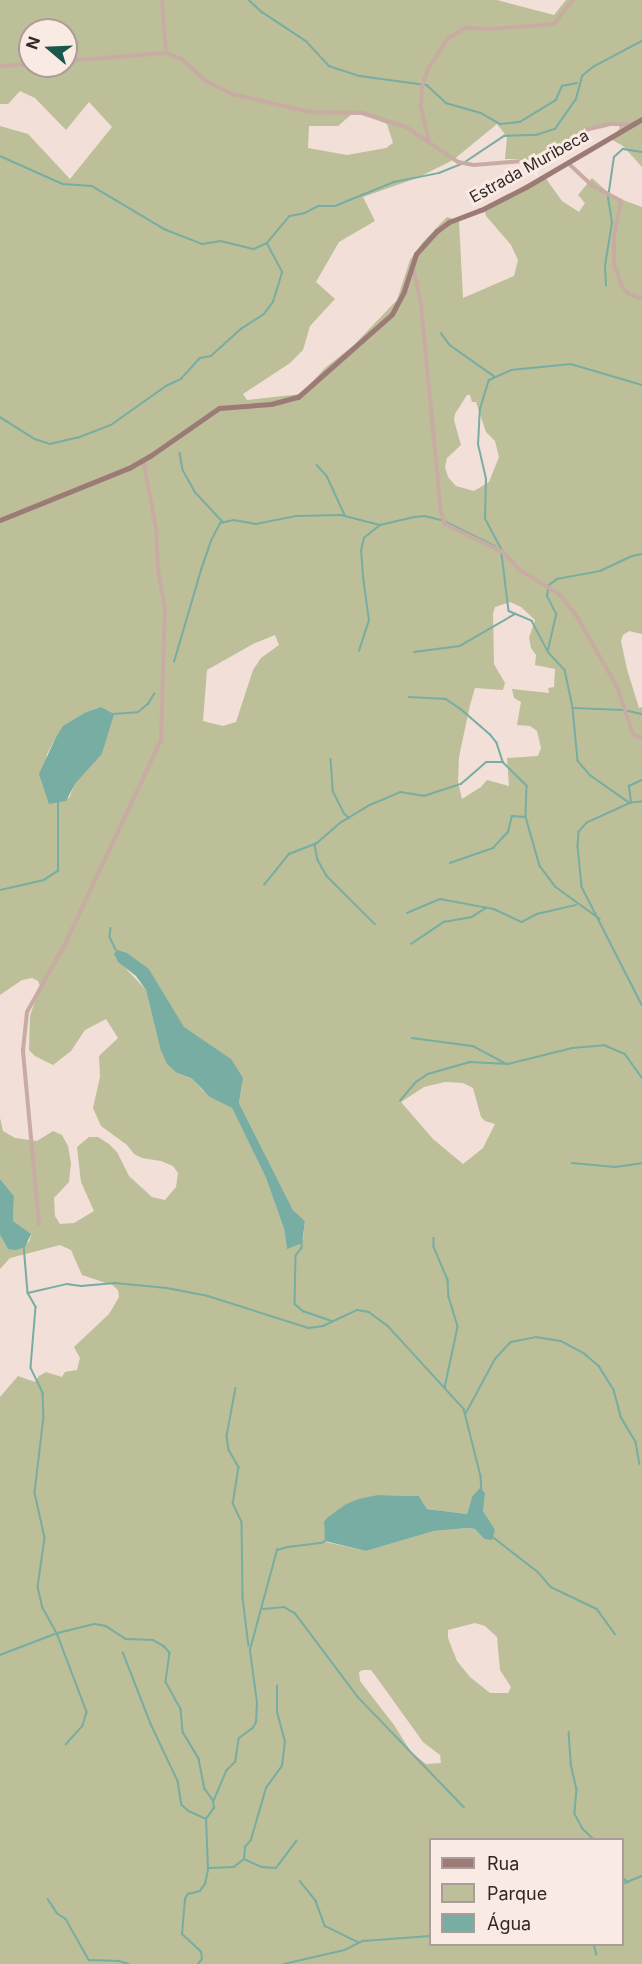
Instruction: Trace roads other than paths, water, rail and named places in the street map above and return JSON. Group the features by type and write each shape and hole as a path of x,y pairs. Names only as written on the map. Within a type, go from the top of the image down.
{"street":[{"path":"162,0 166,53"},
{"path":"429,142 421,106 422,87 428,69 448,38 466,28 490,29 554,24 573,0"},
{"path":"78,60 166,53 183,59 206,81 232,94 310,112 362,113 406,127 465,164 528,161 543,156 589,129 610,124 632,124"},
{"path":"0,66 18,65"},
{"name":"Estrada Muribeca","path":"0,520 143,460 219,408 282,402 305,392 392,314 404,291 412,263 426,240 449,222 499,202 566,161 642,119"},
{"path":"566,161 593,186 621,201 614,237 614,264 622,287 629,294 642,299"},
{"path":"412,263 421,305 441,512 445,524 503,552 520,570 559,594 576,615 617,687 633,734 642,739"},
{"path":"39,1224 23,1050 27,1012 65,944 161,740 165,609 158,570 156,528 143,460"}],"water":[{"path":"101,707 114,714 102,754 75,784 66,801 49,804 39,774 56,737 63,726 86,712"},
{"path":"117,950 127,953 149,969 184,1027 231,1059 243,1078 239,1103 293,1210 305,1221 302,1243 287,1249 284,1229 266,1178 232,1108 210,1097 191,1078 177,1073 167,1064 160,1048 146,990 136,976 118,962 114,954"},
{"path":"0,1179 14,1196 13,1221 31,1234 25,1247 16,1250 8,1249 0,1235"},
{"path":"480,1488 485,1493 483,1511 495,1530 492,1540 484,1539 475,1529 467,1528 434,1531 366,1551 325,1541 324,1522 327,1518 346,1504 359,1499 377,1495 419,1496 427,1509 467,1514 472,1497"}],"waterway":[{"path":"249,0 262,12 306,41 329,66 360,76 427,85 446,103 481,113 500,124 520,122 556,100 562,86 577,83"},
{"path":"465,162 504,136 536,135 555,129 576,99 582,76 593,67 642,41"},
{"path":"606,286 605,266 612,223 608,198 614,157 623,149 642,152"},
{"path":"0,156 63,184 92,186 164,229 202,244 221,241 254,249 267,243 290,216 305,213 319,206 335,206 394,182 439,173 461,164"},
{"path":"0,417 35,439 50,444 77,438 111,425 166,386 181,379 200,358 211,356 241,329 264,314 273,302 282,272 267,244"},
{"path":"441,333 450,345 494,376"},
{"path":"501,549 485,519 486,479 478,445 480,409 489,380 511,370 571,364 642,385"},
{"path":"180,453 183,470 196,493 223,522"},
{"path":"317,465 327,476 345,515"},
{"path":"174,662 201,570 220,523 234,520 256,524 296,516 341,515 380,525"},
{"path":"359,651 369,621 361,551 364,538 380,525 425,516 441,520"},
{"path":"446,522 495,546"},
{"path":"502,554 509,611 532,621 549,653 565,670 573,708 578,761 590,775 630,803"},
{"path":"549,585 557,579 600,571 632,556 642,554"},
{"path":"548,590 547,596 556,614 548,650"},
{"path":"414,652 460,646 515,614"},
{"path":"112,714 138,712 148,704 154,694"},
{"path":"409,697 446,699 490,734 497,743 503,762 527,786 526,817 540,866 556,887 600,919"},
{"path":"574,708 623,710"},
{"path":"628,711 642,714"},
{"path":"331,759 333,791 349,818"},
{"path":"264,885 289,854 317,843 340,823 370,805 400,792 424,796 461,784 486,762 502,762"},
{"path":"631,803 629,786 642,780"},
{"path":"0,890 44,880 58,871 58,801"},
{"path":"642,802 631,803 587,823 579,832 578,846 582,887 642,1005"},
{"path":"450,863 493,848 508,832 512,816 525,817"},
{"path":"315,845 318,860 327,876 375,924"},
{"path":"407,913 440,899 494,909 522,922 537,914 576,905"},
{"path":"411,944 444,922 472,917 486,908"},
{"path":"111,928 110,937 116,950"},
{"path":"412,1038 473,1046 507,1064"},
{"path":"400,1101 416,1082 428,1074 470,1062 508,1064 572,1048 604,1045 625,1054 642,1077"},
{"path":"572,1163 615,1167 642,1163"},
{"path":"434,1238 434,1247 448,1280 449,1297 458,1327 445,1388"},
{"path":"302,1241 302,1248 296,1256 295,1304 303,1311 332,1321"},
{"path":"24,1245 28,1293 36,1307 31,1368 43,1393 44,1417 35,1493 45,1538 38,1587 43,1608 57,1633 87,1712 83,1726 66,1745"},
{"path":"28,1293 67,1284 81,1286 115,1283 167,1288 208,1296 309,1328 323,1326 357,1310 369,1312 388,1326 464,1409 481,1476 482,1493"},
{"path":"466,1413 495,1359 511,1342 536,1337 561,1341 585,1354 599,1366 614,1390 621,1417 636,1442 640,1464"},
{"path":"236,1388 227,1436 229,1450 239,1467 233,1503 242,1522 243,1598 249,1646"},
{"path":"493,1537 538,1572 551,1587 597,1609 615,1634"},
{"path":"250,1650 277,1550 322,1543 327,1539"},
{"path":"263,1609 284,1607 295,1613 358,1697 464,1807"},
{"path":"58,1633 95,1624 106,1626 126,1639 153,1640 164,1646 170,1653 166,1682 181,1709 183,1732 199,1759 205,1789 213,1800"},
{"path":"0,1655 55,1634"},
{"path":"198,1964 202,1959 201,1952 182,1934 185,1899 188,1894 200,1891 205,1884 208,1870 206,1819 214,1808 213,1802 226,1771 235,1762 239,1738 253,1728 256,1722 257,1703 250,1651"},
{"path":"123,1652 151,1724 178,1781 182,1805 206,1819"},
{"path":"209,1868 234,1867 244,1859 245,1847 251,1840 266,1788 282,1766 285,1742 277,1713 277,1686"},
{"path":"569,1732 571,1764 577,1789 575,1814 583,1829 593,1838"},
{"path":"244,1859 262,1867 276,1868 296,1841"},
{"path":"624,1883 642,1876"},
{"path":"624,1879 628,1882"},
{"path":"300,1881 316,1901 325,1926 358,1942"},
{"path":"48,1899 57,1913 66,1919 89,1960 119,1961 129,1964"},
{"path":"284,1964 345,1950 363,1941 429,1936"},
{"path":"595,1946 597,1955"}]}
